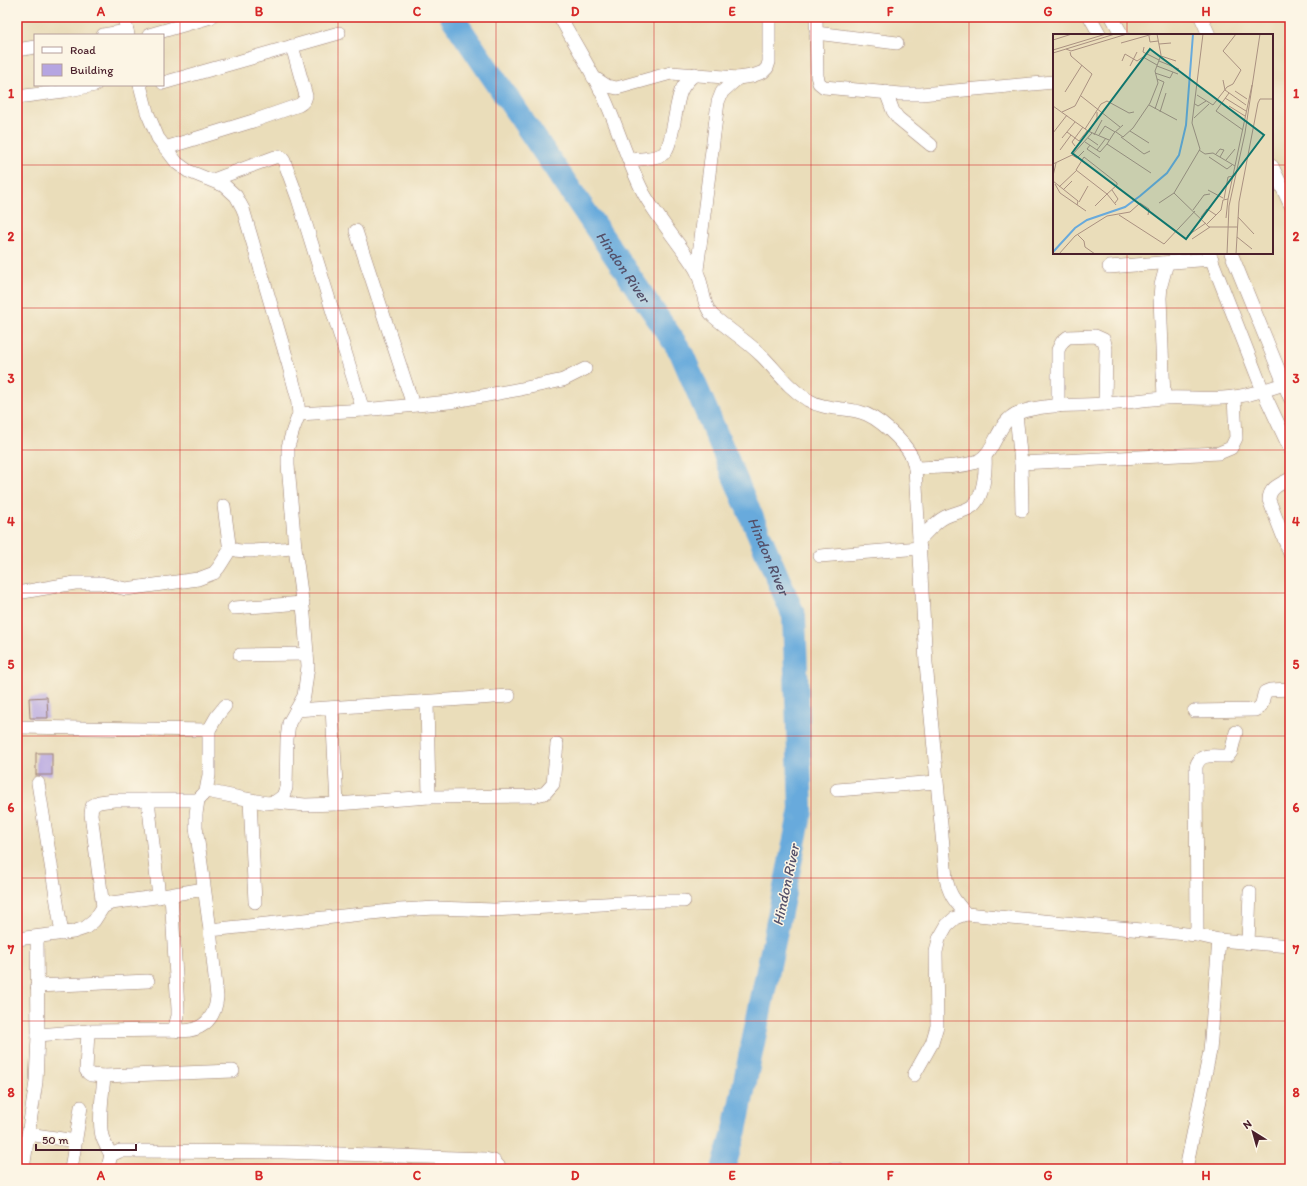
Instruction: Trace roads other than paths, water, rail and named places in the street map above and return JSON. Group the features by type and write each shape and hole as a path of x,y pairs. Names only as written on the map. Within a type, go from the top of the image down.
{"street":[{"path":"116,34 128,33 124,17"},
{"path":"152,34 211,17"},
{"path":"560,17 607,103 636,177 657,215 696,270 711,314 762,356 788,385 808,400 828,408 862,412 870,416 884,426 906,447 912,457 915,468 926,663 936,782 948,889 952,897 966,914"},
{"path":"593,77 607,86 617,88 671,73 738,78 752,76 763,72 767,68 769,58 769,17"},
{"path":"816,17 816,76 819,83 824,87 921,94 1053,82"},
{"path":"1090,17 1099,34"},
{"path":"1112,17 1121,34"},
{"path":"1201,17 1209,34"},
{"path":"164,83 339,33"},
{"path":"816,33 897,43"},
{"path":"165,148 253,121 299,105 303,102 306,96 292,46"},
{"path":"17,50 34,47"},
{"path":"630,160 658,156 666,152 669,145 679,96 684,86 695,74"},
{"path":"696,270 718,102 722,92 738,78"},
{"path":"17,98 90,86"},
{"path":"141,87 146,112 158,138 176,163 182,168 213,180 231,191 236,196 243,209 297,396 300,414 288,447 288,465 295,548 303,603 308,666 304,696 289,723 286,788 283,796 275,802"},
{"path":"886,92 893,111 898,118 931,145"},
{"path":"213,180 275,157 281,157 284,161 298,199 364,410"},
{"path":"1273,168 1290,204"},
{"path":"356,231 413,405"},
{"path":"1231,254 1290,398"},
{"path":"1110,267 1167,263 1210,256 1263,391 1290,449"},
{"path":"1164,398 1160,298 1161,285 1167,263"},
{"path":"1058,406 1058,350 1062,342 1068,337 1095,336 1104,340 1106,349 1105,404"},
{"path":"300,414 449,402 563,380 585,369"},
{"path":"915,468 966,465 978,462 985,456 1008,420 1016,414 1028,410 1058,406 1105,404 1164,398 1234,397 1263,391 1284,384"},
{"path":"1021,463 1219,453 1231,448 1236,438 1234,397"},
{"path":"1016,414 1021,463 1022,510"},
{"path":"820,556 919,544 930,528 945,518 971,508 977,502 980,497 986,465 985,456"},
{"path":"1290,479 1273,488 1269,494 1271,507 1290,554"},
{"path":"224,506 229,544 234,550 244,551 295,548"},
{"path":"17,593 76,583 101,583 126,589 198,579 214,573 231,548"},
{"path":"234,608 303,603"},
{"path":"240,655 307,654"},
{"path":"1194,711 1255,710 1263,704 1262,697 1265,692 1270,690 1290,689"},
{"path":"296,710 509,696"},
{"path":"427,702 428,797"},
{"path":"38,1035 88,1031 174,1030 184,1032 199,1028 207,1022 215,1008 218,997 196,827 196,814 209,775 209,730 225,706"},
{"path":"332,708 337,804"},
{"path":"17,727 209,730"},
{"path":"1197,935 1196,767 1198,761 1202,757 1228,756 1231,752 1236,732"},
{"path":"103,907 91,814 92,806 99,802 202,796 267,803 275,802 305,805 428,797 458,798 533,796 545,793 553,784 557,744"},
{"path":"837,790 936,782"},
{"path":"38,783 62,934"},
{"path":"148,800 165,896 178,1009 178,1016 174,1030"},
{"path":"250,800 255,902"},
{"path":"17,939 62,934 85,928 94,921 103,907 111,903 204,889"},
{"path":"1248,943 1250,892"},
{"path":"210,930 400,910 436,908 494,910 657,901 684,901"},
{"path":"914,1075 932,1043 937,1026 936,952 939,939 947,925 955,918 966,914 1197,935 1219,940 1290,946"},
{"path":"23,1169 36,1082 38,1035 37,937"},
{"path":"1186,1169 1210,1051 1219,940"},
{"path":"37,986 148,981"},
{"path":"88,1031 86,1070 91,1075 104,1076 233,1071"},
{"path":"104,1076 101,1123 102,1134 111,1156 109,1169"},
{"path":"71,1169 81,1107"},
{"path":"28,1134 76,1140"},
{"path":"111,1156 120,1152 275,1152 486,1159 494,1161 501,1169"},
{"path":"832,1169 838,1169"}],"waterway":[{"name":"Hindon River","path":"452,17 681,352 794,616 801,810 735,1130 723,1169"}]}
